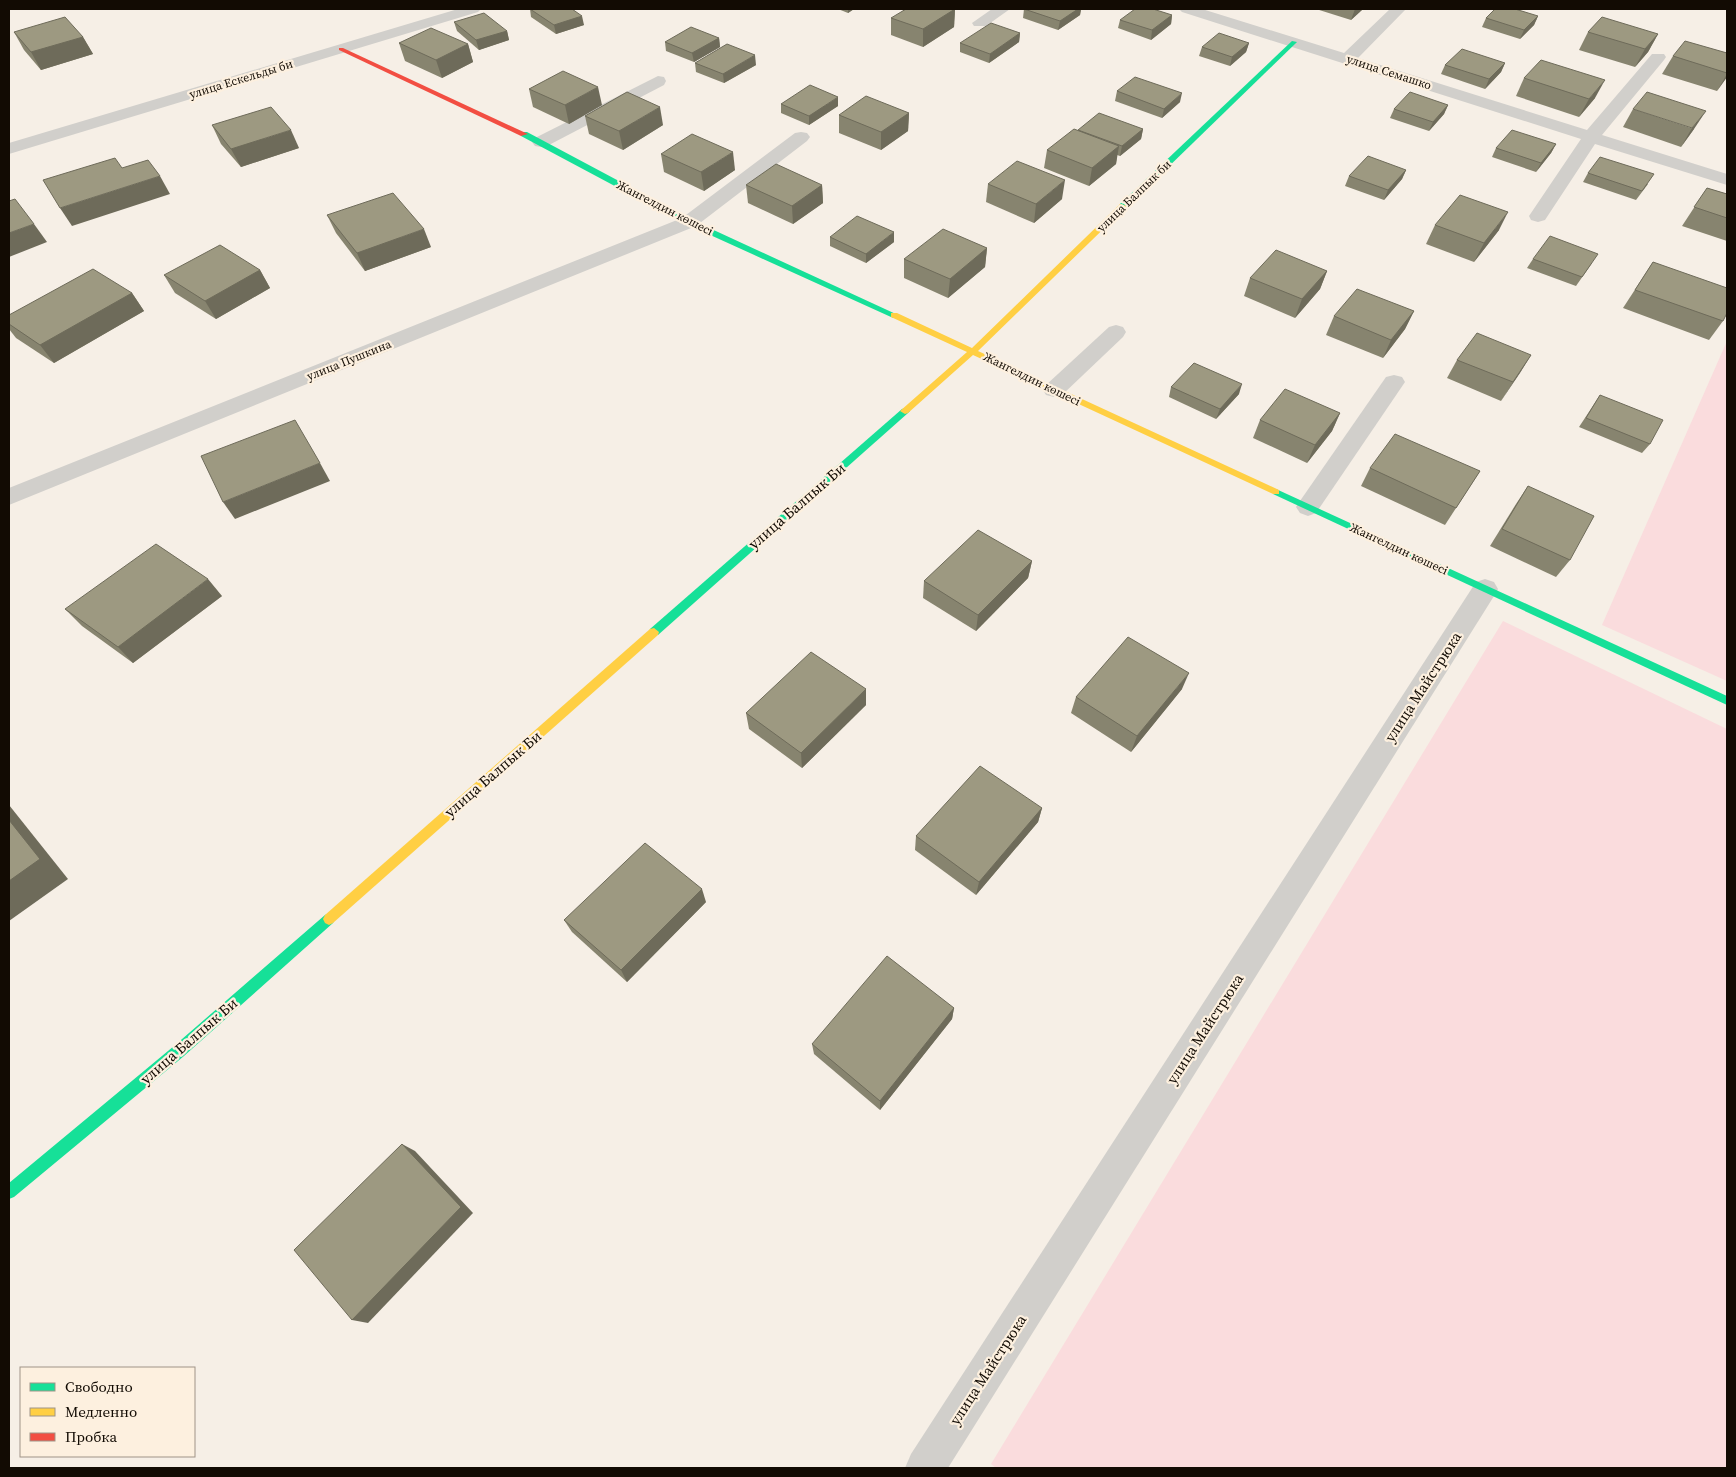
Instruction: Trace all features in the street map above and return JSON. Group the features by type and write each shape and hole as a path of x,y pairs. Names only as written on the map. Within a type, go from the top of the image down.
{"street":[{"name":"улица Ескельды би","path":"9,149 473,9"},
{"path":"980,23 1002,9"},
{"name":"улица Семашко","path":"1187,9 1347,58 1727,180"},
{"path":"1347,58 1399,9"},
{"name":"улица Балпык би","path":"973,350 1294,42"},
{"name":"Жангелдин көшесі","path":"341,49 541,142 689,222 973,350 1054,390 1727,701"},
{"path":"1538,216 1591,137 1658,57"},
{"path":"541,142 658,81"},
{"name":"улица Пушкина","path":"9,497 689,222 801,137"},
{"path":"1054,390 1116,332"},
{"name":"улица Балпык Би","path":"9,1192 187,1044 973,350"},
{"path":"1308,507 1394,382"},
{"name":"улица Майстрюка","path":"925,1468 1486,589"}],"shaded area":[{"path":"1727,341 1727,681 1602,625"},
{"path":"1503,621 1727,729 1727,1468 996,1468 991,1464"}],"building":[{"path":"530,9 572,9 582,16 554,25"},
{"path":"906,9 955,9 923,29 891,18"},
{"path":"1024,9 1078,9 1060,21"},
{"path":"1135,9 1153,9 1172,15 1152,30 1120,20"},
{"path":"1495,9 1515,9 1538,16 1524,30 1486,18"},
{"path":"484,13 507,31 476,40 454,22"},
{"path":"65,17 83,37 31,52 14,32"},
{"path":"1602,17 1658,34 1645,49 1588,32"},
{"path":"991,23 1020,33 990,54 960,43"},
{"path":"691,27 719,38 692,53 665,42"},
{"path":"431,28 468,44 436,60 399,43"},
{"path":"1219,33 1249,43 1232,57 1202,47"},
{"path":"1685,41 1727,53 1727,73 1673,56"},
{"path":"727,44 755,55 723,74 695,63"},
{"path":"1462,49 1505,63 1489,79 1445,65"},
{"path":"1541,60 1605,80 1589,99 1524,78"},
{"path":"563,71 598,87 565,105 529,89"},
{"path":"1135,77 1182,93 1164,109 1117,91"},
{"path":"810,85 838,97 809,116 781,104"},
{"path":"627,92 660,107 619,131 585,116"},
{"path":"1410,92 1448,105 1433,122 1394,109"},
{"path":"1647,92 1706,111 1692,128 1633,109"},
{"path":"866,96 909,113 881,132 839,115"},
{"path":"271,107 291,130 231,149 212,125"},
{"path":"1099,113 1143,129 1122,146 1078,130"},
{"path":"1074,129 1119,146 1092,168 1047,150"},
{"path":"1512,130 1556,144 1541,163 1496,148"},
{"path":"692,134 733,152 701,172 661,154"},
{"path":"1368,156 1406,170 1388,190 1349,176"},
{"path":"1600,157 1654,174 1642,191 1588,173"},
{"path":"115,158 122,168 148,160 160,176 60,208 43,180"},
{"path":"1017,161 1065,180 1036,204 988,184"},
{"path":"776,164 822,185 792,206 746,185"},
{"path":"1707,188 1727,194 1727,218 1694,207"},
{"path":"393,193 424,229 357,253 327,215"},
{"path":"1460,195 1508,212 1484,243 1435,225"},
{"path":"15,199 34,224 9,233 9,201"},
{"path":"857,216 894,232 866,254 830,237"},
{"path":"943,229 987,248 950,279 904,259"},
{"path":"1550,236 1598,254 1582,277 1533,259"},
{"path":"220,245 260,270 205,301 164,275"},
{"path":"1276,250 1327,271 1302,299 1250,278"},
{"path":"1653,262 1727,288 1727,313 1723,321 1635,290"},
{"path":"93,269 132,293 40,345 9,324 9,315"},
{"path":"1357,289 1414,311 1391,340 1334,316"},
{"path":"1477,333 1531,355 1513,382 1457,360"},
{"path":"1194,363 1242,384 1220,409 1171,387"},
{"path":"1285,389 1340,413 1315,445 1260,420"},
{"path":"1600,395 1663,420 1650,444 1586,418"},
{"path":"295,420 320,463 223,502 201,456"},
{"path":"1395,434 1480,471 1456,508 1370,468"},
{"path":"1528,486 1594,516 1570,560 1502,529"},
{"path":"978,530 1032,561 978,615 924,581"},
{"path":"156,544 208,579 118,647 65,609"},
{"path":"1128,637 1189,673 1137,736 1076,697"},
{"path":"811,652 866,689 801,753 746,713"},
{"path":"980,766 1042,808 979,882 916,836"},
{"path":"9,820 40,859 9,881"},
{"path":"645,843 702,889 621,970 564,920"},
{"path":"887,956 954,1008 880,1101 812,1044"},
{"path":"402,1144 461,1207 352,1320 294,1250"}],"traffic: fast":[{"path":"1123,206 1294,42"},
{"path":"524,134 689,222 894,315"},
{"path":"654,632 905,411"},
{"path":"1276,492 1727,701"},
{"path":"9,1192 179,1051 329,919"}],"traffic: slow":[{"path":"905,411 973,351 1123,206"},
{"path":"894,315 1276,492"},
{"path":"329,919 654,632"}],"traffic: jam":[{"path":"341,49 524,134"}]}
